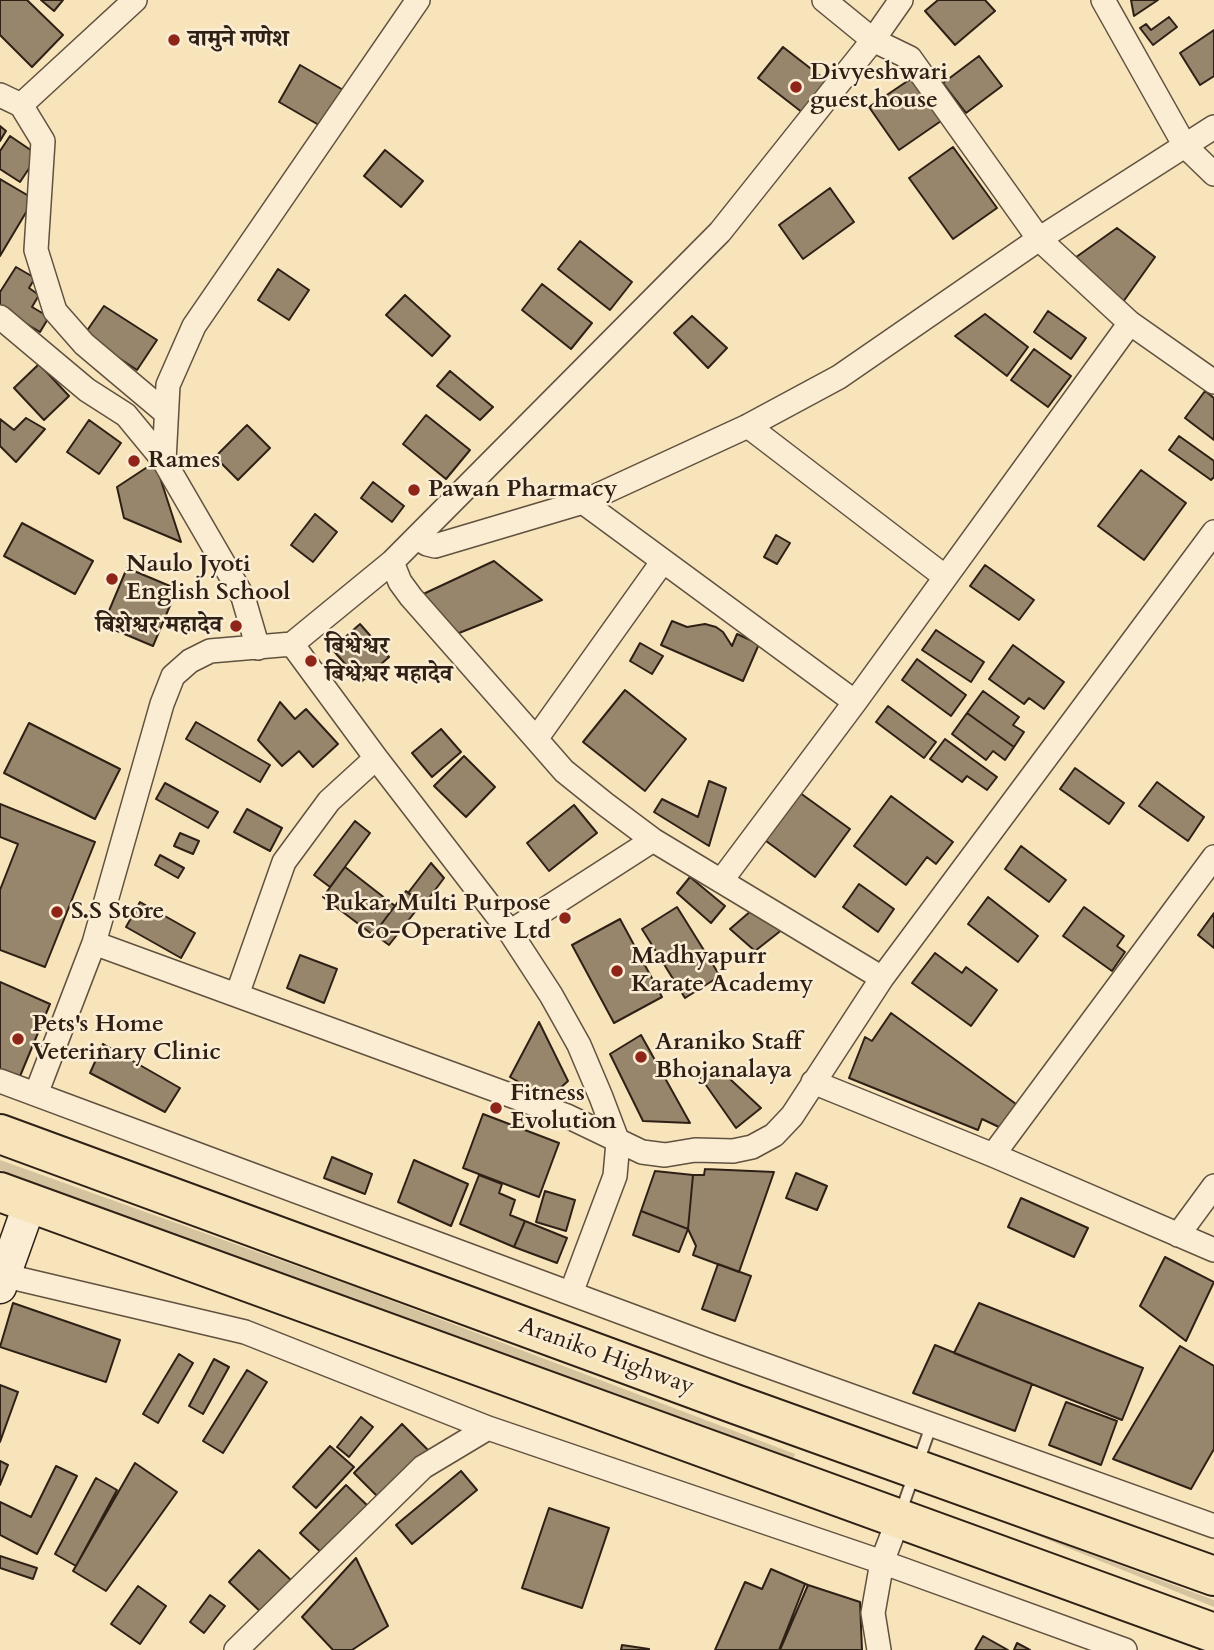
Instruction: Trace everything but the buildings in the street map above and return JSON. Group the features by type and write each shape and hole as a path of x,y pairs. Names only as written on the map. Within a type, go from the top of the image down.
{"highway":[{"name":"Araniko Highway","path":"0,1134 696,1390 1214,1576"},
{"path":"15,1197 1214,1633"}],"street":[{"path":"21,105 135,0"},
{"path":"164,461 168,385 194,326 418,0"},
{"path":"824,0 873,40 910,58 1039,239 1130,323 1214,382"},
{"path":"36,1094 94,943 162,704 173,676 190,661 210,651 292,644 392,562 720,233 873,40 901,0"},
{"path":"1103,0 1185,146 1214,174"},
{"path":"0,96 21,105 43,141 36,250 55,311 84,344 166,413"},
{"path":"417,538 435,545 583,502 748,426 839,377 1039,239 1214,127"},
{"path":"0,317 88,390 126,415 164,461 243,597 258,648"},
{"path":"720,881 855,702 1130,323"},
{"path":"748,426 944,576"},
{"path":"583,502 855,702"},
{"path":"94,943 566,1116 642,1152 666,1155 695,1150 733,1151 752,1147 774,1135 792,1116 882,978 1214,532"},
{"path":"536,739 663,561"},
{"path":"392,562 400,582 411,597 564,771 653,840 882,978"},
{"path":"292,644 510,932 551,995 579,1045 618,1142 615,1176 571,1293"},
{"path":"237,996 284,862 329,800 376,758"},
{"path":"510,932 653,840"},
{"path":"993,1155 1214,857"},
{"path":"0,1081 931,1426 1214,1527"},
{"path":"813,1082 993,1155 1214,1250"},
{"path":"1178,1235 1214,1186"},
{"path":"15,1197 2,1278 245,1332 488,1428 883,1563 1125,1650"},
{"path":"236,1650 423,1467 488,1428"},
{"path":"879,1650 873,1613 883,1563 898,1520"}],"lane":[{"path":"898,1520 931,1426"}],"shaded area":[{"path":"0,1160 358,1288 795,1454 793,1460 0,1170"},
{"path":"1009,1524 1214,1600 1214,1607"}],"place":[{"name":"वामुने गणेश","path":"174,40"},
{"name":"Divyeshwari guest house","path":"796,87"},
{"name":"Rames","path":"134,461"},
{"name":"Pawan Pharmacy","path":"414,490"},
{"name":"Naulo Jyoti English School","path":"112,579"},
{"name":"बिशेश्वर महादेव","path":"236,626"},
{"name":"बिश्वेश्वर बिश्वेश्वर महादेव","path":"311,661"},
{"name":"S.S Store","path":"57,912"},
{"name":"Pukar Multi Purpose Co-Operative Ltd","path":"565,918"},
{"name":"Madhyapurr Karate Academy","path":"617,971"},
{"name":"Pets's Home Veterinary Clinic","path":"18,1039"},
{"name":"Araniko Staff Bhojanalaya","path":"641,1057"},
{"name":"Fitness Evolution","path":"496,1108"}]}
